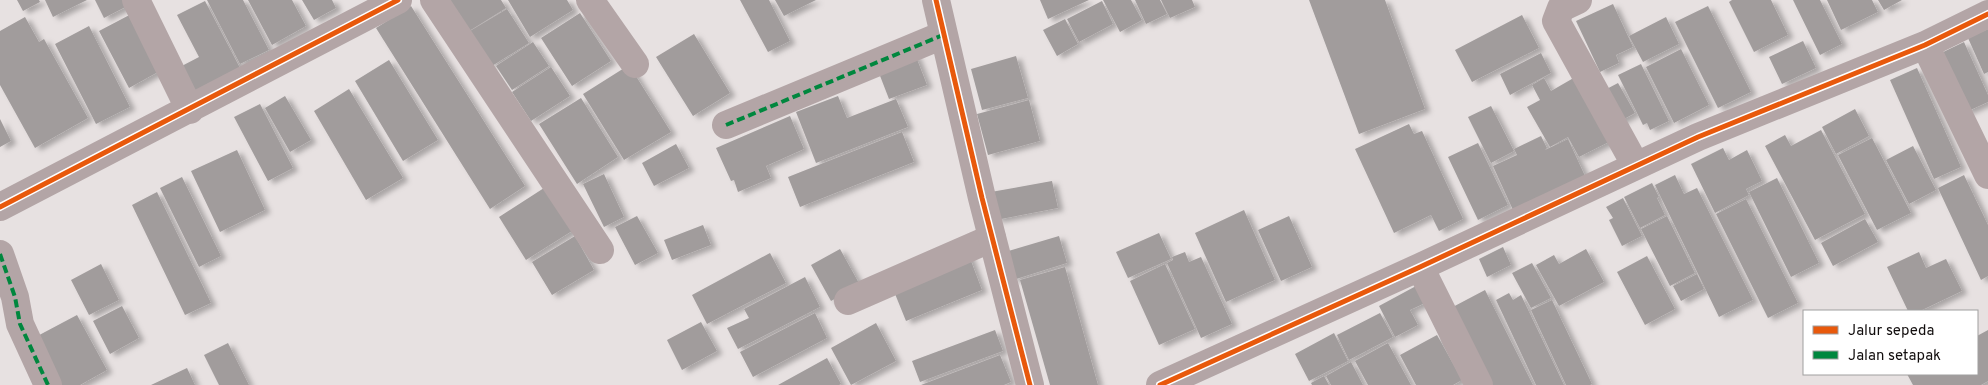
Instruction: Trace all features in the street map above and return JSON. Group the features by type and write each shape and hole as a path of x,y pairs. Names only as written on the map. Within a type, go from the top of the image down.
{"street":[{"path":"136,0 190,110"},
{"path":"0,207 190,110 398,0"},
{"path":"434,0 600,250"},
{"path":"590,0 635,64"},
{"path":"936,0 992,238 1030,385"},
{"path":"1578,0 1560,8 1556,21 1636,166"},
{"path":"1160,385 1420,267 1698,137 1925,45 1988,14"},
{"path":"726,125 943,35"},
{"path":"1925,45 1988,175"},
{"path":"848,301 992,238"},
{"path":"0,254 15,297 20,324 48,385"},
{"path":"1420,267 1479,385"}],"building":[{"path":"17,0 39,0 40,2 23,11"},
{"path":"45,0 87,0 53,17"},
{"path":"95,0 134,0 135,2 104,18"},
{"path":"207,0 243,0 269,50 240,64"},
{"path":"248,0 292,0 306,26 272,45"},
{"path":"302,0 332,0 336,8 314,20"},
{"path":"446,0 501,0 506,8 466,33"},
{"path":"508,0 567,0 573,10 530,37"},
{"path":"740,0 769,0 790,41 768,52"},
{"path":"775,0 816,0 784,16"},
{"path":"1040,0 1089,0 1048,19"},
{"path":"1103,0 1131,0 1142,20 1120,32"},
{"path":"1135,0 1160,0 1167,14 1146,24"},
{"path":"1161,0 1192,0 1195,7 1170,18"},
{"path":"1309,0 1385,0 1425,109 1359,134"},
{"path":"1732,0 1771,0 1788,35 1754,52 1729,2"},
{"path":"1793,0 1820,0 1842,44 1820,55"},
{"path":"1827,0 1872,0 1878,12 1841,30"},
{"path":"1878,0 1902,0 1884,10"},
{"path":"205,1 240,68 189,94 176,69 199,57 177,15"},
{"path":"1102,1 1113,24 1079,42 1067,19"},
{"path":"1613,4 1633,47 1616,55 1619,63 1600,72 1576,21"},
{"path":"411,6 525,186 490,209 376,28"},
{"path":"1708,6 1751,92 1718,108 1675,22"},
{"path":"507,9 529,43 492,66 470,31"},
{"path":"137,11 167,67 129,88 99,31"},
{"path":"580,13 611,61 572,86 541,38"},
{"path":"1522,15 1539,48 1472,82 1455,50"},
{"path":"25,17 39,42 44,39 88,118 35,148 0,85 0,31"},
{"path":"1666,17 1679,44 1643,62 1629,36"},
{"path":"1065,19 1078,44 1057,56 1043,30"},
{"path":"89,26 130,107 96,124 55,44"},
{"path":"1988,29 1988,72 1984,74 1968,38"},
{"path":"694,34 730,93 693,116 656,57"},
{"path":"1803,41 1816,68 1782,84 1769,57"},
{"path":"533,42 549,66 512,90 496,66"},
{"path":"1964,42 1988,95 1988,102 1966,112 1939,54"},
{"path":"1681,49 1709,105 1674,123 1646,67"},
{"path":"1541,53 1551,73 1510,95 1500,74"},
{"path":"915,54 927,85 889,99 877,68"},
{"path":"1016,56 1028,98 982,110 971,69"},
{"path":"389,60 438,140 403,161 355,81"},
{"path":"1641,64 1669,121 1650,130 1647,123 1643,125 1618,75"},
{"path":"629,65 671,132 624,160 583,94"},
{"path":"551,67 570,96 531,121 512,92"},
{"path":"1917,68 1961,167 1934,179 1890,80"},
{"path":"1577,76 1613,140 1579,157 1568,137 1550,147 1527,107 1540,100 1532,85 1544,78 1551,91"},
{"path":"1618,83 1635,113 1615,124 1599,93"},
{"path":"349,89 403,178 366,200 314,111"},
{"path":"285,96 311,140 290,152 265,108"},
{"path":"838,96 847,118 896,99 908,127 816,163 796,112"},
{"path":"581,98 618,157 577,184 539,124"},
{"path":"1029,100 1040,141 988,155 977,114"},
{"path":"260,104 293,168 268,181 234,117"},
{"path":"1491,106 1514,151 1491,163 1468,117"},
{"path":"1855,109 1869,136 1836,154 1822,127"},
{"path":"790,116 804,149 766,166 771,178 738,192 734,180 731,181 716,148"},
{"path":"0,119 11,141 0,147"},
{"path":"1409,124 1414,134 1422,131 1463,219 1439,231 1431,215 1394,233 1355,149"},
{"path":"1821,130 1865,214 1815,240 1765,146 1785,135 1791,146"},
{"path":"902,132 914,162 800,207 788,177"},
{"path":"1541,136 1547,148 1545,150 1568,139 1585,176 1513,210 1493,166 1517,155 1514,149"},
{"path":"1872,138 1911,213 1877,230 1838,155"},
{"path":"1478,143 1508,205 1478,220 1448,157"},
{"path":"676,144 689,168 654,186 642,163"},
{"path":"1913,146 1936,190 1909,204 1886,160"},
{"path":"1723,148 1729,160 1747,150 1762,181 1746,189 1749,195 1715,213 1691,164"},
{"path":"237,150 265,210 220,232 191,171"},
{"path":"604,174 624,217 604,227 583,184"},
{"path":"1675,175 1684,194 1697,188 1753,300 1719,317 1655,185"},
{"path":"1964,175 1988,225 1988,276 1981,280 1938,188"},
{"path":"182,177 221,256 199,267 160,188"},
{"path":"1777,178 1819,263 1791,277 1749,192"},
{"path":"1052,181 1058,208 996,220 991,192"},
{"path":"1652,183 1665,215 1640,228 1624,197"},
{"path":"544,188 572,231 526,260 499,217"},
{"path":"157,192 211,303 185,315 132,205"},
{"path":"1623,198 1642,236 1622,246 1609,220 1613,218 1606,207"},
{"path":"1746,199 1798,303 1768,318 1716,214"},
{"path":"1244,210 1275,280 1226,302 1195,233"},
{"path":"637,216 658,253 635,265 615,227"},
{"path":"1289,216 1312,267 1281,281 1258,230"},
{"path":"1667,216 1695,273 1670,286 1641,229"},
{"path":"1865,219 1878,242 1833,266 1821,243"},
{"path":"703,225 711,245 672,260 664,240"},
{"path":"1159,233 1171,259 1128,278 1116,252"},
{"path":"575,236 594,270 552,295 532,262"},
{"path":"1059,236 1067,263 1013,280 1005,252"},
{"path":"1503,247 1511,265 1487,277 1479,259"},
{"path":"840,249 860,285 831,301 811,265"},
{"path":"1586,249 1604,282 1559,306 1536,265 1554,255 1559,264"},
{"path":"1185,252 1189,262 1201,257 1232,324 1201,338 1167,263 1173,260 1172,257"},
{"path":"1919,252 1926,268 1946,259 1962,291 1922,310 1908,310 1887,267"},
{"path":"770,253 786,283 707,324 692,295"},
{"path":"968,253 982,290 906,321 891,284"},
{"path":"1647,256 1675,309 1645,325 1617,272"},
{"path":"1532,263 1551,298 1531,308 1512,273"},
{"path":"101,264 119,300 89,315 71,280"},
{"path":"1165,264 1195,329 1159,345 1130,281"},
{"path":"1065,267 1098,385 1050,385 1020,280"},
{"path":"1697,274 1704,289 1681,301 1673,286"},
{"path":"805,277 820,307 738,349 727,328 749,318 744,309"},
{"path":"1416,286 1425,303 1410,310 1418,325 1395,337 1379,306"},
{"path":"1485,290 1533,385 1488,385 1449,309"},
{"path":"1509,293 1513,300 1521,295 1564,385 1536,385 1496,300"},
{"path":"1552,300 1592,384 1590,385 1566,385 1531,310"},
{"path":"122,306 139,338 110,354 93,321"},
{"path":"815,313 827,338 753,377 740,352"},
{"path":"1380,313 1393,337 1349,360 1337,335"},
{"path":"77,315 107,370 80,385 52,385 28,341"},
{"path":"701,322 717,351 682,370 667,340"},
{"path":"876,323 896,361 851,385 831,348"},
{"path":"995,330 1003,351 920,382 912,361"},
{"path":"1988,330 1988,381 1981,385 1913,385 1908,375 1978,375 1978,335"},
{"path":"1334,333 1348,361 1309,381 1295,354"},
{"path":"1437,335 1462,380 1453,385 1416,385 1400,355"},
{"path":"228,343 249,385 219,385 204,355"},
{"path":"1388,343 1411,385 1368,385 1355,361"},
{"path":"1000,355 1011,382 1004,385 921,385"},
{"path":"827,358 841,384 778,385"},
{"path":"1351,362 1363,385 1331,385 1326,376"},
{"path":"187,368 195,385 151,385"},
{"path":"1324,376 1329,385 1312,385 1311,383"}],"marked path":[{"path":"726,125 943,35"},
{"path":"0,254 15,297 20,324 48,385"}],"cycle path":[{"path":"0,207 398,0"},
{"path":"936,0 982,198 1030,385"},
{"path":"1160,385 1420,267 1698,137 1925,45 1988,14"}]}
